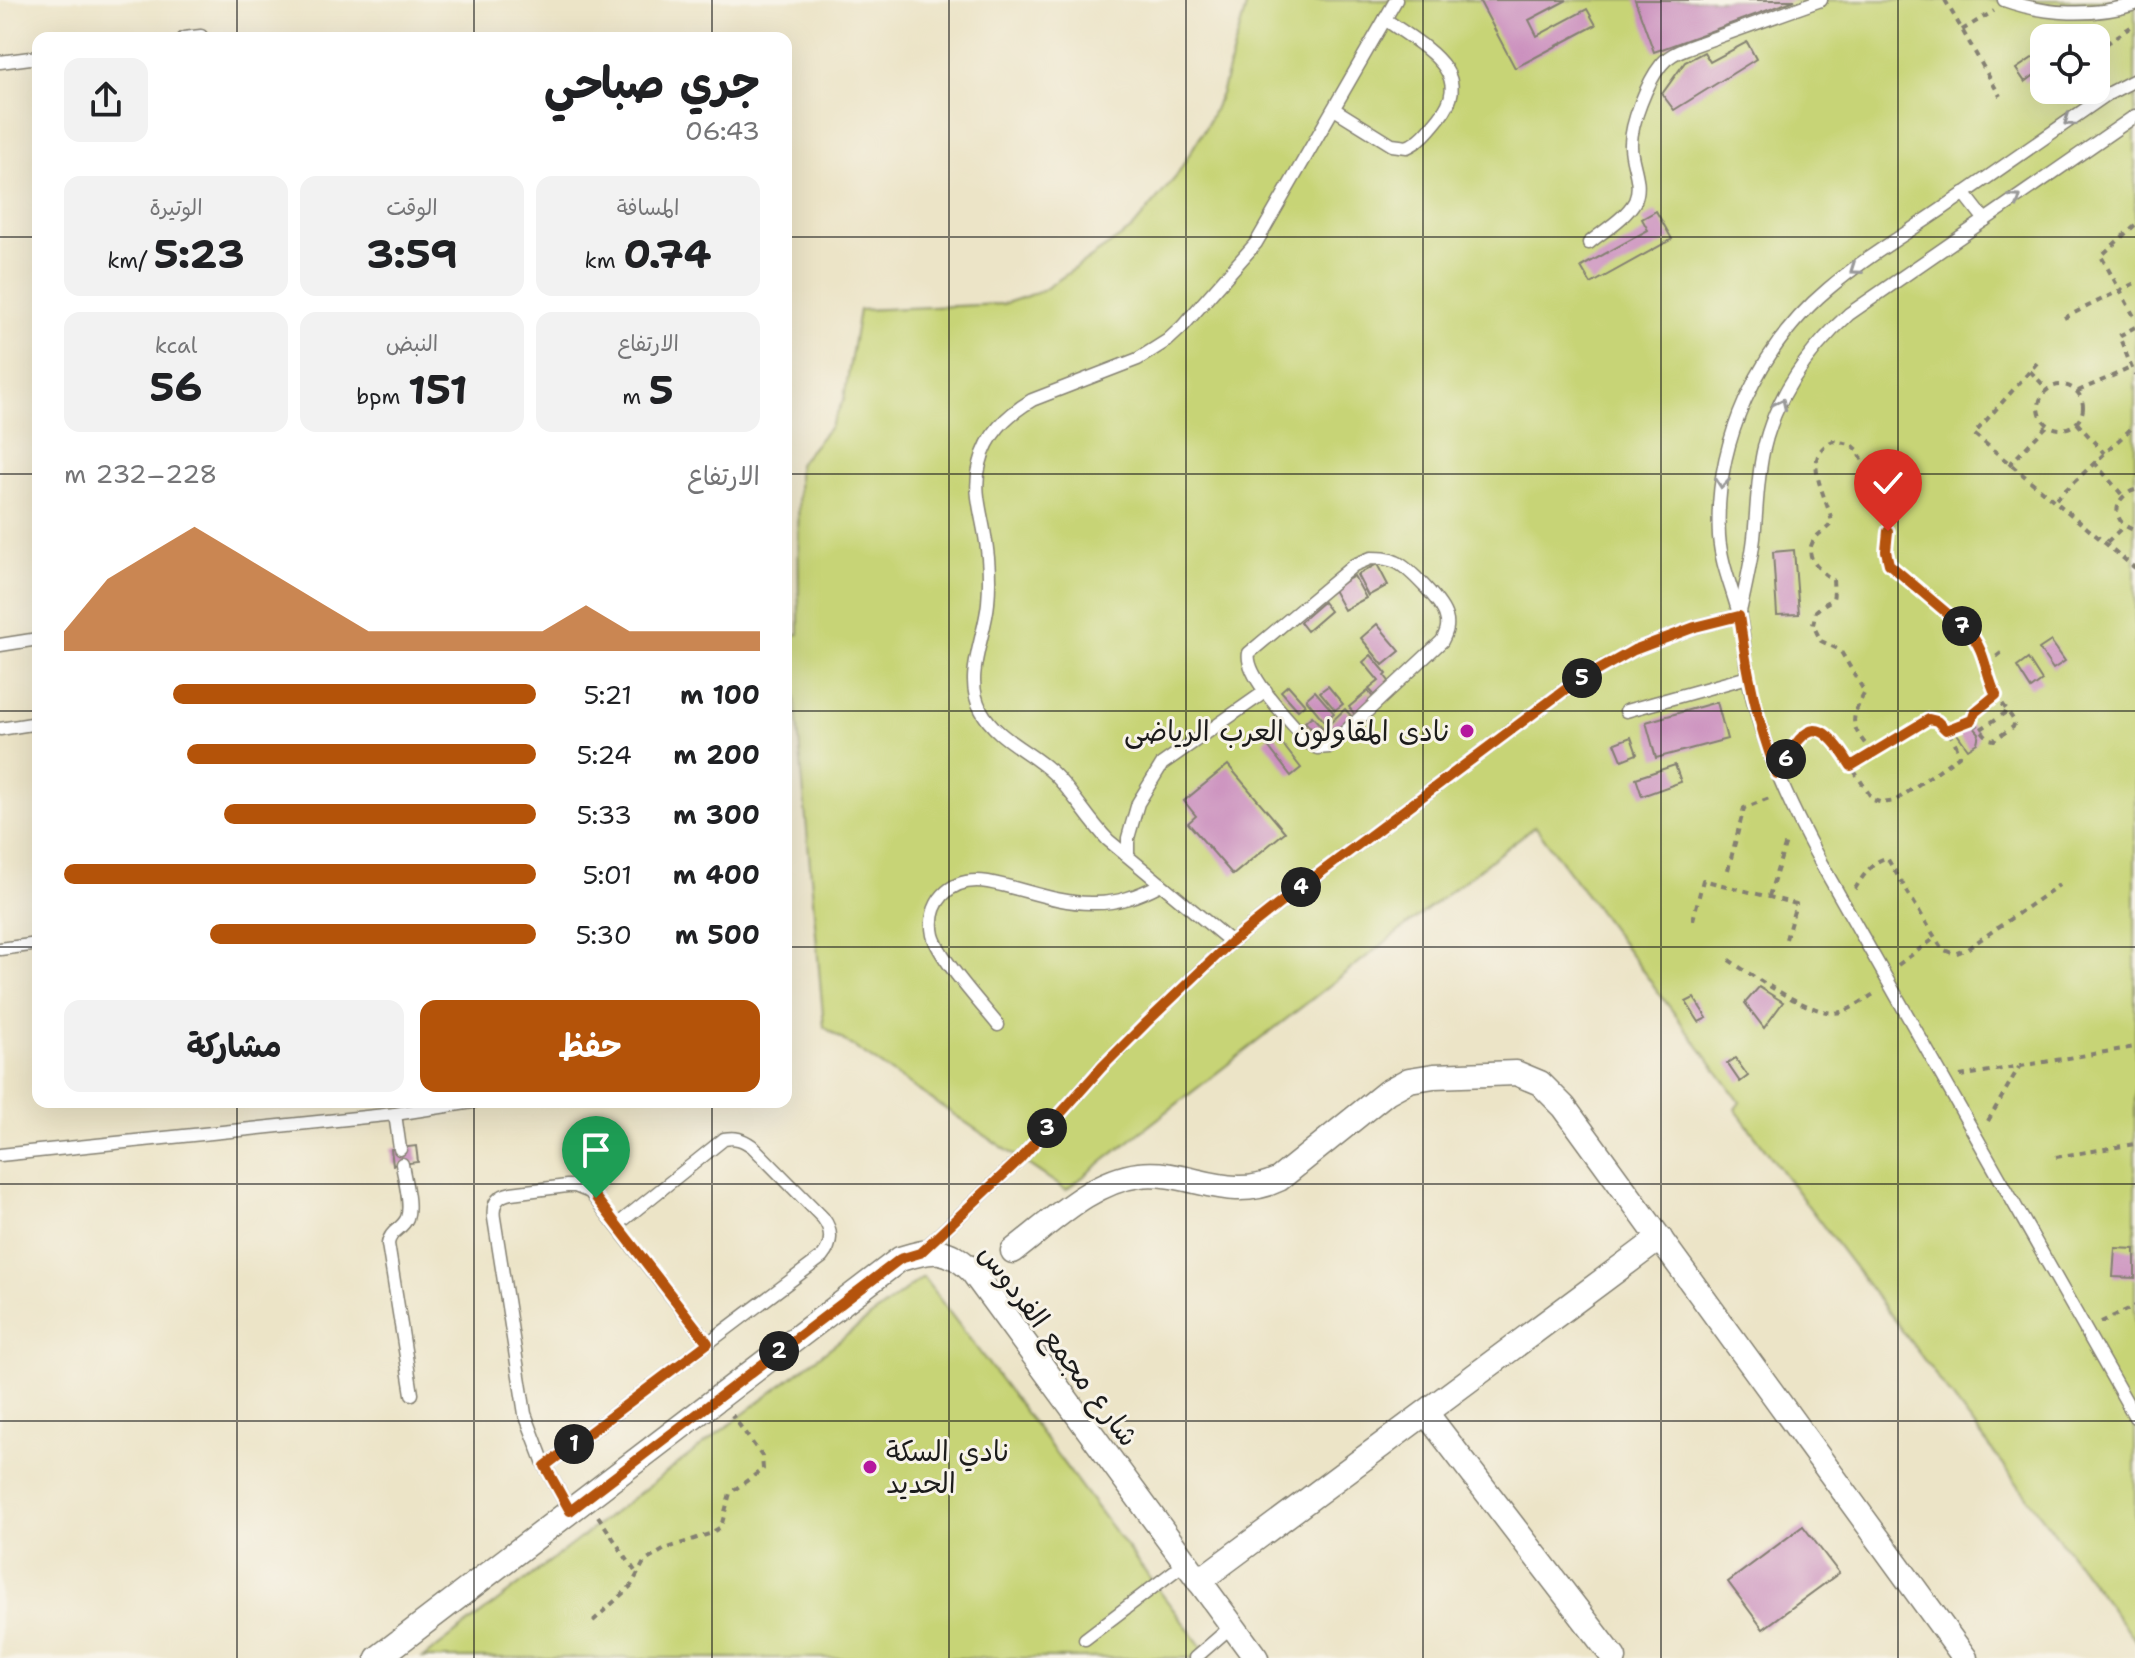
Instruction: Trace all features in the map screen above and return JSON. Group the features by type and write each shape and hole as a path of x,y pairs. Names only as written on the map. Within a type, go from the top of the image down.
{"street":[{"path":"1013,1251 1109,1183 1153,1174 1231,1189 1266,1186 1398,1085 1422,1077 1504,1072 1529,1076 1557,1099 1965,1658"},
{"path":"1192,1572 1426,1413 1660,1238"},
{"name":"شارع مجمع الفردوس","path":"920,1253 943,1251 958,1257 972,1271 1256,1658"},
{"path":"378,1658 900,1259 920,1253"},
{"path":"1426,1413 1614,1658"}],"lane":[{"path":"1231,942 1094,825 1056,776 988,721 976,699 974,671 984,631 989,577 977,498 979,466 991,437 1016,409 1138,359 1182,327 1256,243 1396,0"},
{"path":"1589,243 1629,209 1634,201 1638,183 1631,152 1632,131 1662,64 1687,48 1821,0"},
{"path":"2006,1 2072,13 2104,12 2135,4"},
{"path":"1334,109 1392,145 1407,147 1421,139 1450,102 1452,81 1442,62 1385,19"},
{"path":"0,62 32,58"},
{"path":"2135,80 2106,95 1827,290 1789,329 1758,373 1733,434 1724,466 1719,511 1722,562 1739,616 1757,716 1784,792 2135,1417"},
{"path":"1739,616 1751,557 1763,450 1778,408 1797,373 1849,314 2135,116"},
{"path":"1964,193 1985,220"},
{"path":"1381,558 1397,562 1442,606 1446,614 1446,632 1442,641 1329,747 1317,748 1309,743 1266,691 1250,670 1247,661 1249,653 1362,561 1381,558"},
{"path":"920,1253 1020,1159 1102,1067 1231,942 1570,686 1634,650 1695,627 1739,616"},
{"path":"0,645 32,640"},
{"path":"1626,711 1748,677"},
{"path":"1128,856 1128,838 1138,803 1162,764 1266,691"},
{"path":"0,729 32,724"},
{"path":"998,1025 934,938 931,919 938,901 950,888 968,881 987,882 1088,903 1114,902 1139,895 1161,884"},
{"path":"0,949 32,945"},
{"path":"0,1155 434,1108"},
{"path":"395,1114 400,1149"},
{"path":"545,1466 822,1257 830,1238 823,1218 752,1146 734,1138 724,1139 617,1225"},
{"path":"402,1164 408,1214 402,1225 392,1233 388,1244 412,1394"},
{"path":"579,1504 545,1466 525,1414 493,1210 496,1201 503,1195 575,1186 590,1192 708,1343"},
{"path":"1085,1639 1192,1572"},
{"path":"1195,1658 1232,1626"}],"path":[{"path":"1945,0 2000,96"},
{"path":"1962,30 2006,1"},
{"path":"2110,41 2135,24"},
{"path":"2135,225 2101,256 2135,318"},
{"path":"2064,318 2135,283"},
{"path":"2135,327 2119,336 2135,376"},
{"path":"2037,363 1974,434 2009,465 2056,499 2135,568"},
{"path":"2078,391 2133,367"},
{"path":"2030,371 2047,389"},
{"path":"2063,384 2078,391 2084,407 2077,423 2066,429 2048,425 2039,411 2039,403 2047,389 2063,384"},
{"path":"2077,423 2104,453"},
{"path":"2009,465 2048,425"},
{"path":"2056,499 2135,425"},
{"path":"1872,753 1855,731 1853,722 1856,706 1864,694 1863,689 1840,650 1821,641 1813,625 1816,611 1836,596 1833,580 1819,571 1811,554 1814,540 1832,522 1815,463 1820,449 1826,444 1842,441 1858,450 1885,513 1889,564 1977,641 1987,664 1990,684 2014,724 1997,739 1989,739 1972,720"},
{"path":"2094,462 2123,496"},
{"path":"2135,490 2119,501 2117,515 2124,526 2135,530"},
{"path":"2107,542 2124,526"},
{"path":"1987,664 2005,650"},
{"path":"1946,730 1972,720 1975,712 1996,695"},
{"path":"1981,729 2008,711"},
{"path":"1777,774 1797,741 1808,732 1823,732 1835,740 1851,766 1873,800 1883,803 1895,801 1959,756 1959,749 1937,721 1929,719 1851,766"},
{"path":"1728,870 1744,808 1784,792"},
{"path":"1769,897 1788,838 1802,828"},
{"path":"1848,910 1857,885 1881,858 1887,858 1935,938 1947,953 1961,953 2059,885"},
{"path":"1693,920 1703,880 1796,904 1786,939"},
{"path":"1729,960 1783,995 1832,1012 1843,1012 1887,980 1935,938"},
{"path":"1943,1079 2135,1047"},
{"path":"1979,1142 1997,1103 2020,1066"},
{"path":"2056,1157 2135,1144"},
{"path":"2085,1329 2135,1306"},
{"path":"593,1621 631,1586 644,1562 665,1549 721,1527 730,1493 763,1469 762,1456 718,1398"},
{"path":"579,1504 637,1574"}],"green space":[{"name":"نادى المقاولون العرب الرياضى","path":"1248,0 2135,0 2135,1640 1735,1109 1740,1102 1535,826 1066,1190 824,1027 792,658 792,635 799,634 798,464 830,427 844,399 859,310 1003,304 1042,291 1132,229 1175,178 1208,123 1221,94"},
{"name":"نادي السكة الحديد","path":"923,1277 1210,1658 423,1658"}],"building":[{"path":"1479,0 1567,0 1529,20 1537,36 1587,9 1596,25 1515,68"},
{"path":"1635,0 1795,0 1654,52"},
{"path":"1747,42 1756,59 1674,110 1662,94 1685,62 1704,52 1710,62"},
{"path":"2030,60 2030,78 2025,82 2016,69"},
{"path":"1656,211 1672,239 1591,284 1581,267 1648,230 1642,219"},
{"path":"1794,550 1799,614 1777,615 1773,552"},
{"path":"1377,564 1388,585 1368,596 1357,575"},
{"path":"1354,576 1366,598 1344,610 1332,588"},
{"path":"1323,602 1330,611 1307,631 1300,622"},
{"path":"1377,624 1400,651 1383,665 1361,638"},
{"path":"2051,641 2065,661 2053,669 2039,649"},
{"path":"1371,655 1392,685 1377,698 1369,689 1379,681 1363,662"},
{"path":"2028,659 2042,681 2031,689 2017,667"},
{"path":"1288,685 1305,704 1298,710 1281,691"},
{"path":"1328,686 1343,704 1335,710 1320,692"},
{"path":"1315,691 1334,713 1324,721 1306,699"},
{"path":"1368,691 1375,700 1356,716 1349,707"},
{"path":"1717,702 1727,739 1656,758 1646,722"},
{"path":"1345,709 1352,717 1335,732 1328,725"},
{"path":"1312,716 1332,738 1326,744 1305,722"},
{"path":"1963,725 1972,725 1979,733 1977,743 1968,749 1955,731"},
{"path":"1274,733 1301,768 1291,776 1264,741"},
{"path":"1631,737 1637,754 1622,760 1615,743"},
{"path":"1228,765 1285,832 1233,875 1188,823 1196,816 1184,801"},
{"path":"1675,765 1681,782 1642,796 1636,778"},
{"path":"1759,987 1783,1002 1764,1028 1745,1003"},
{"path":"1694,998 1707,1018 1699,1022 1686,1002"},
{"path":"1735,1058 1748,1076 1740,1082 1727,1063"},
{"path":"416,1146 418,1162 393,1165 391,1149"},
{"path":"2115,1248 2135,1249 2135,1278 2113,1277"},
{"path":"1803,1526 1839,1573 1763,1629 1728,1582"}],"place":[{"name":"نادى المقاولون العرب الرياضى","path":"1467,731"},
{"name":"نادي السكة الحديد","path":"870,1467"}],"route":[{"path":"596,1198 708,1343 545,1466 570,1511 900,1259 920,1253 1020,1159 1102,1067 1231,942 1540,707 1601,667 1668,636 1739,616 1757,716 1777,774 1797,741 1808,732 1830,735 1851,766 1929,719 1934,719 1946,730 1972,720 1975,712 1996,695 1981,650 1968,631 1889,564 1886,551 1888,531"}]}
